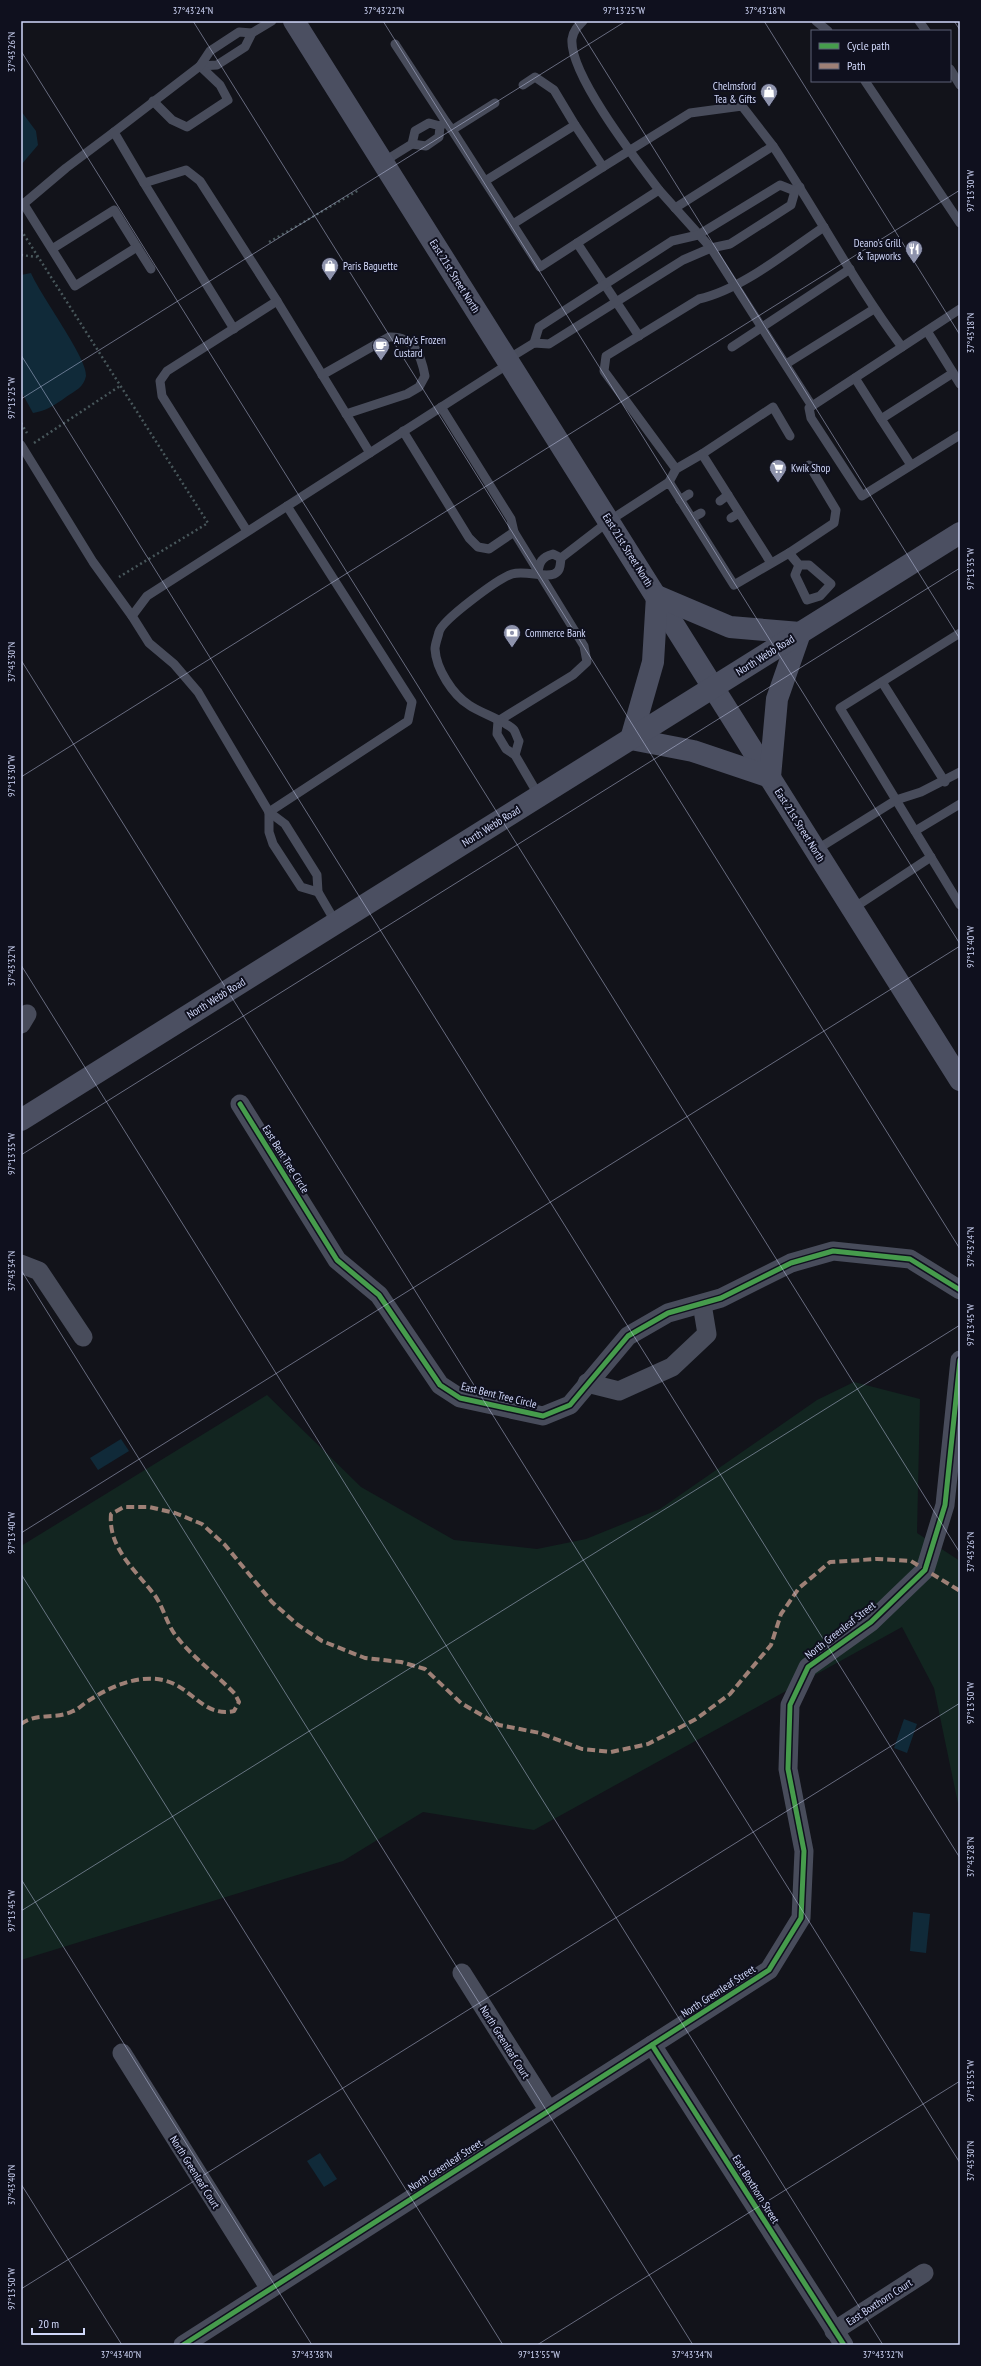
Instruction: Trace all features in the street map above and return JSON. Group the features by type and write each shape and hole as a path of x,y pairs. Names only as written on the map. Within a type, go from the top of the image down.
{"main road":[{"name":"East 21st Street North","path":"294,21 960,1080"},
{"name":"North Webb Road","path":"21,1120 800,633 825,605 960,533"},
{"path":"657,596 730,627 800,633 776,699 770,777 693,751 631,739 653,662 657,596"}],"street":[{"name":"East Bent Tree Circle","path":"240,1104 337,1260 379,1295 440,1385 460,1398 543,1416 570,1405 628,1336 668,1313 721,1298 790,1262 832,1251 910,1259 960,1290"},
{"path":"21,1264 38,1271 83,1337"},
{"path":"587,1383 619,1391 672,1367 706,1334 702,1304"},
{"name":"North Greenleaf Street","path":"183,2345 769,1970 801,1918 804,1851 788,1769 790,1705 808,1667 871,1622 925,1570 945,1505 955,1450 960,1360"},
{"name":"North Greenleaf Court","path":"462,1973 549,2111"},
{"name":"East Boxthorn Street","path":"652,2045 839,2338"},
{"name":"North Greenleaf Court","path":"122,2053 270,2289"},
{"name":"East Boxthorn Court","path":"839,2338 924,2273"}],"lane":[{"path":"200,66 217,65 245,48 252,33 272,21"},
{"path":"583,21 575,31 572,39 576,62 613,129 659,190 711,248 812,406"},
{"path":"816,21 827,30"},
{"path":"920,21 925,30"},
{"path":"137,247 75,286 52,248 22,205 153,101 200,66 210,51 239,32 252,33"},
{"path":"395,44 443,124 452,130 540,267 659,190"},
{"path":"153,101 172,120 187,127 228,100 220,85 200,66"},
{"path":"951,70 960,84"},
{"path":"523,85 535,77 554,90 603,167"},
{"path":"866,82 960,223"},
{"path":"452,130 495,103"},
{"path":"513,224 690,113 742,106 773,146 797,189 824,228 874,309 902,347"},
{"path":"412,144 415,131 429,123 443,124"},
{"path":"383,162 412,144 426,146 439,137 443,124"},
{"path":"485,181 575,125"},
{"path":"114,132 234,329"},
{"path":"675,208 773,146"},
{"path":"144,183 186,170 200,181 277,301 370,453"},
{"path":"132,616 147,596 441,407 509,361 534,343 539,326 672,241 698,235 780,185 797,189"},
{"path":"534,343 549,344 683,260 711,248 730,244 791,205 797,189"},
{"path":"52,248 114,210 151,269"},
{"path":"676,470 604,371 606,356 699,299 714,296 735,286 824,228"},
{"path":"577,243 639,336"},
{"path":"732,347 850,269"},
{"path":"247,531 162,396 160,381 168,371 277,301"},
{"path":"786,364 874,309"},
{"path":"960,310 809,408 811,418 862,496 960,435"},
{"path":"927,331 960,384"},
{"path":"322,375 389,337 398,337 409,342 418,351 425,376 419,387 407,394 346,414"},
{"path":"881,419 953,373"},
{"path":"855,378 911,465"},
{"path":"441,407 512,519 514,532 584,646 587,662 573,675 498,721"},
{"path":"515,755 519,741 513,729 468,705 455,691 438,665 435,648 440,628 456,612 512,574 538,573 548,576 556,573 560,568 561,558 609,521 669,482 676,470 773,407 790,436"},
{"path":"403,431 469,538 478,547 489,549 514,532"},
{"path":"21,445 93,562 132,616 149,643 174,664 198,692 269,812 285,824 317,874 318,892 336,923"},
{"path":"702,454 771,563"},
{"path":"669,482 734,585 789,553 834,523 836,510 809,465"},
{"path":"708,482 716,477"},
{"path":"680,500 689,494"},
{"path":"720,500 728,495"},
{"path":"269,812 408,721 412,702 287,506"},
{"path":"692,518 701,513"},
{"path":"730,518 739,513"},
{"path":"703,535 712,530"},
{"path":"743,537 751,532"},
{"path":"715,555 724,549"},
{"path":"789,553 799,565"},
{"path":"538,573 539,563 546,556 553,554 561,558"},
{"path":"799,565 809,565 831,584 825,605 807,600 795,575 799,565"},
{"path":"960,633 840,708 960,905"},
{"path":"882,682 945,782"},
{"path":"498,721 497,734 506,749 515,755 539,796"},
{"path":"816,850 896,800 945,782 960,772"},
{"path":"915,832 960,804"},
{"path":"269,812 269,832 272,844 301,886 318,892"},
{"path":"852,909 931,857"}],"path":[{"path":"269,242 359,190"},
{"path":"21,230 208,523 119,577 115,570"},
{"path":"21,255 38,257"},
{"path":"34,443 120,386"},
{"path":"21,423 38,450"}],"green space":[{"path":"854,1382 920,1399 917,1533 960,1561 960,1813 934,1688 902,1627 534,1830 423,1812 343,1861 21,1960 21,1546 267,1395 361,1487 454,1540 537,1549 586,1539 660,1509 817,1400"}],"water":[{"path":"21,111 36,131 38,145 21,165"},
{"path":"31,273 80,356 85,368 86,376 81,386 76,391 58,403 42,411 33,413 22,393 21,383 21,275"},
{"path":"121,1439 129,1451 98,1470 90,1458"},
{"path":"904,1719 917,1724 907,1753 894,1748"},
{"path":"913,1912 930,1914 926,1953 910,1951"},
{"path":"320,2153 337,2179 324,2187 307,2161"}],"marked path":[{"path":"21,1724 33,1718 67,1714 107,1690 139,1679 161,1680 172,1683 180,1687 201,1703 216,1711 234,1711 239,1702 235,1694 190,1652 176,1636 153,1593 124,1557 118,1547 111,1526 111,1514 124,1507 149,1507 175,1513 202,1524 225,1545 272,1602 298,1625 322,1641 365,1658 401,1662 425,1669 461,1703 499,1725 540,1733 582,1749 611,1752 648,1744 696,1719 730,1694 771,1645 781,1614 799,1588 830,1562 877,1559 911,1561 960,1591"}],"cycle path":[{"path":"240,1104 337,1260 379,1295 440,1385 460,1398 543,1416 570,1405 628,1336 668,1313 721,1298 791,1263 833,1251 910,1259 960,1290"},
{"path":"183,2345 769,1970 801,1918 804,1851 788,1769 790,1705 808,1667 871,1622 925,1570 945,1505 960,1360"},
{"path":"652,2045 844,2345"}],"place":[{"name":"Chelmsford Tea & Gifts","path":"769,107"},
{"name":"Deano's Grill & Tapworks","path":"914,264"},
{"name":"Paris Baguette","path":"330,281"},
{"name":"Andy's Frozen Custard","path":"381,361"},
{"name":"Kwik Shop","path":"778,483"},
{"name":"Commerce Bank","path":"512,648"}]}
